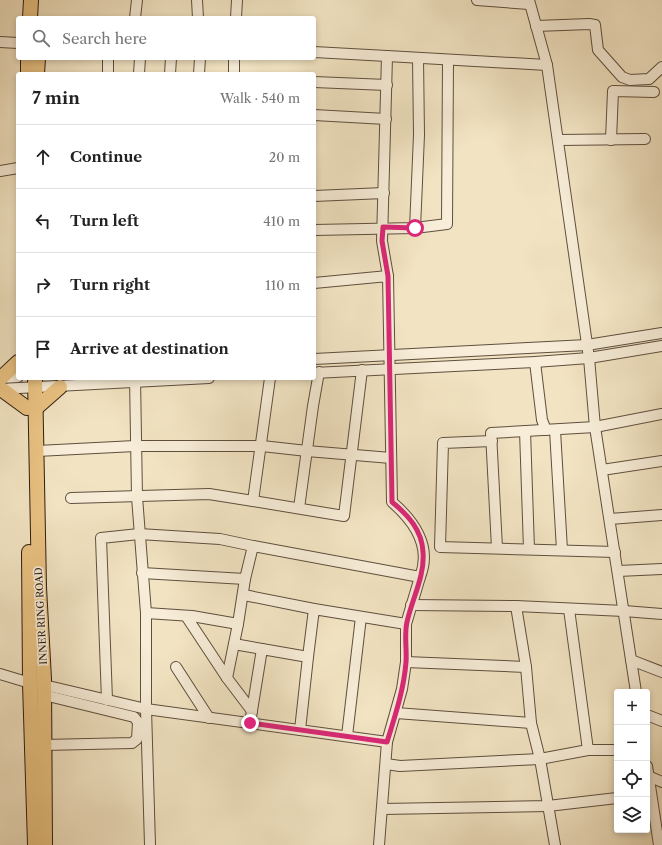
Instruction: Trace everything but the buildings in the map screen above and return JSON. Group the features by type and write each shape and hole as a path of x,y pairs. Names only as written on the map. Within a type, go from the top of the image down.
{"highway":[{"path":"30,16 31,0"},
{"path":"38,0 38,16"},
{"path":"28,60 28,72"},
{"path":"38,60 38,72"},
{"path":"16,364 1,383 31,408 60,387"},
{"name":"INNER RING ROAD","path":"31,383 39,688 44,745 45,845"},
{"name":"INNER RING ROAD","path":"31,408 37,451 39,587 39,688 35,845"}],"street":[{"path":"135,16 137,0"},
{"path":"198,0 198,16"},
{"path":"236,16 237,0"},
{"path":"477,0 529,2 547,65 587,345 595,427 636,689"},
{"path":"536,26 596,25 600,54 626,79 649,79 662,68"},
{"path":"0,42 16,43"},
{"path":"316,52 547,65"},
{"path":"379,845 383,809 387,742 402,689 406,662 406,624 423,569 424,551 419,532 406,514 392,502 388,276 382,241 387,56"},
{"path":"415,228 419,135 418,58"},
{"path":"108,60 108,72"},
{"path":"139,72 140,60"},
{"path":"170,72 171,60"},
{"path":"199,72 200,60"},
{"path":"234,60 234,72"},
{"path":"316,230 383,227 415,228 447,224 448,60"},
{"path":"316,82 387,85"},
{"path":"611,140 613,91 654,92"},
{"path":"316,115 386,119"},
{"path":"558,140 645,139"},
{"path":"0,171 16,168"},
{"path":"316,196 384,193"},
{"path":"316,283 388,276"},
{"path":"316,359 587,345 662,333"},
{"path":"317,372 535,362 588,358 662,346"},
{"path":"535,362 542,420 546,430 543,430"},
{"path":"71,498 209,494 344,516 362,370"},
{"path":"1,383 16,378"},
{"path":"1,383 31,383 60,387 135,380 137,497 146,613 146,709 150,845"},
{"path":"253,501 262,446 270,380"},
{"path":"299,508 316,380"},
{"path":"497,548 491,433 595,427 662,414"},
{"path":"556,430 562,550"},
{"path":"525,431 529,549"},
{"path":"492,441 443,443 440,547 615,552"},
{"path":"37,451 135,446 262,446 306,452 391,458"},
{"path":"602,470 662,461"},
{"path":"610,519 662,515"},
{"path":"106,700 101,538 139,534 220,539 420,577"},
{"path":"228,678 244,595 245,579 253,546"},
{"path":"618,571 662,569"},
{"path":"142,573 245,579"},
{"path":"244,595 314,609 406,624"},
{"path":"412,605 516,606 662,614"},
{"path":"516,606 526,667 531,723 540,759 555,845"},
{"path":"300,730 314,609"},
{"path":"569,609 588,750"},
{"path":"146,613 192,616 238,624"},
{"path":"186,616 252,711"},
{"path":"347,736 361,617"},
{"path":"234,644 308,657"},
{"path":"250,723 262,649"},
{"path":"631,660 662,672"},
{"path":"406,662 526,667"},
{"path":"176,667 209,718"},
{"path":"0,674 39,688 134,717 138,722 138,739 132,743 44,745"},
{"path":"39,688 146,709 387,742"},
{"path":"396,713 531,723"},
{"path":"650,716 662,721"},
{"path":"386,764 400,766 540,759 588,750 614,750"},
{"path":"650,773 662,782"},
{"path":"650,797 659,832 659,845 656,845"},
{"path":"383,809 548,806 614,798"}],"route":[{"path":"250,723 387,742 402,689 406,662 406,624 423,569 424,551 419,532 406,514 392,502 388,276 382,241 383,227 415,228"}]}
